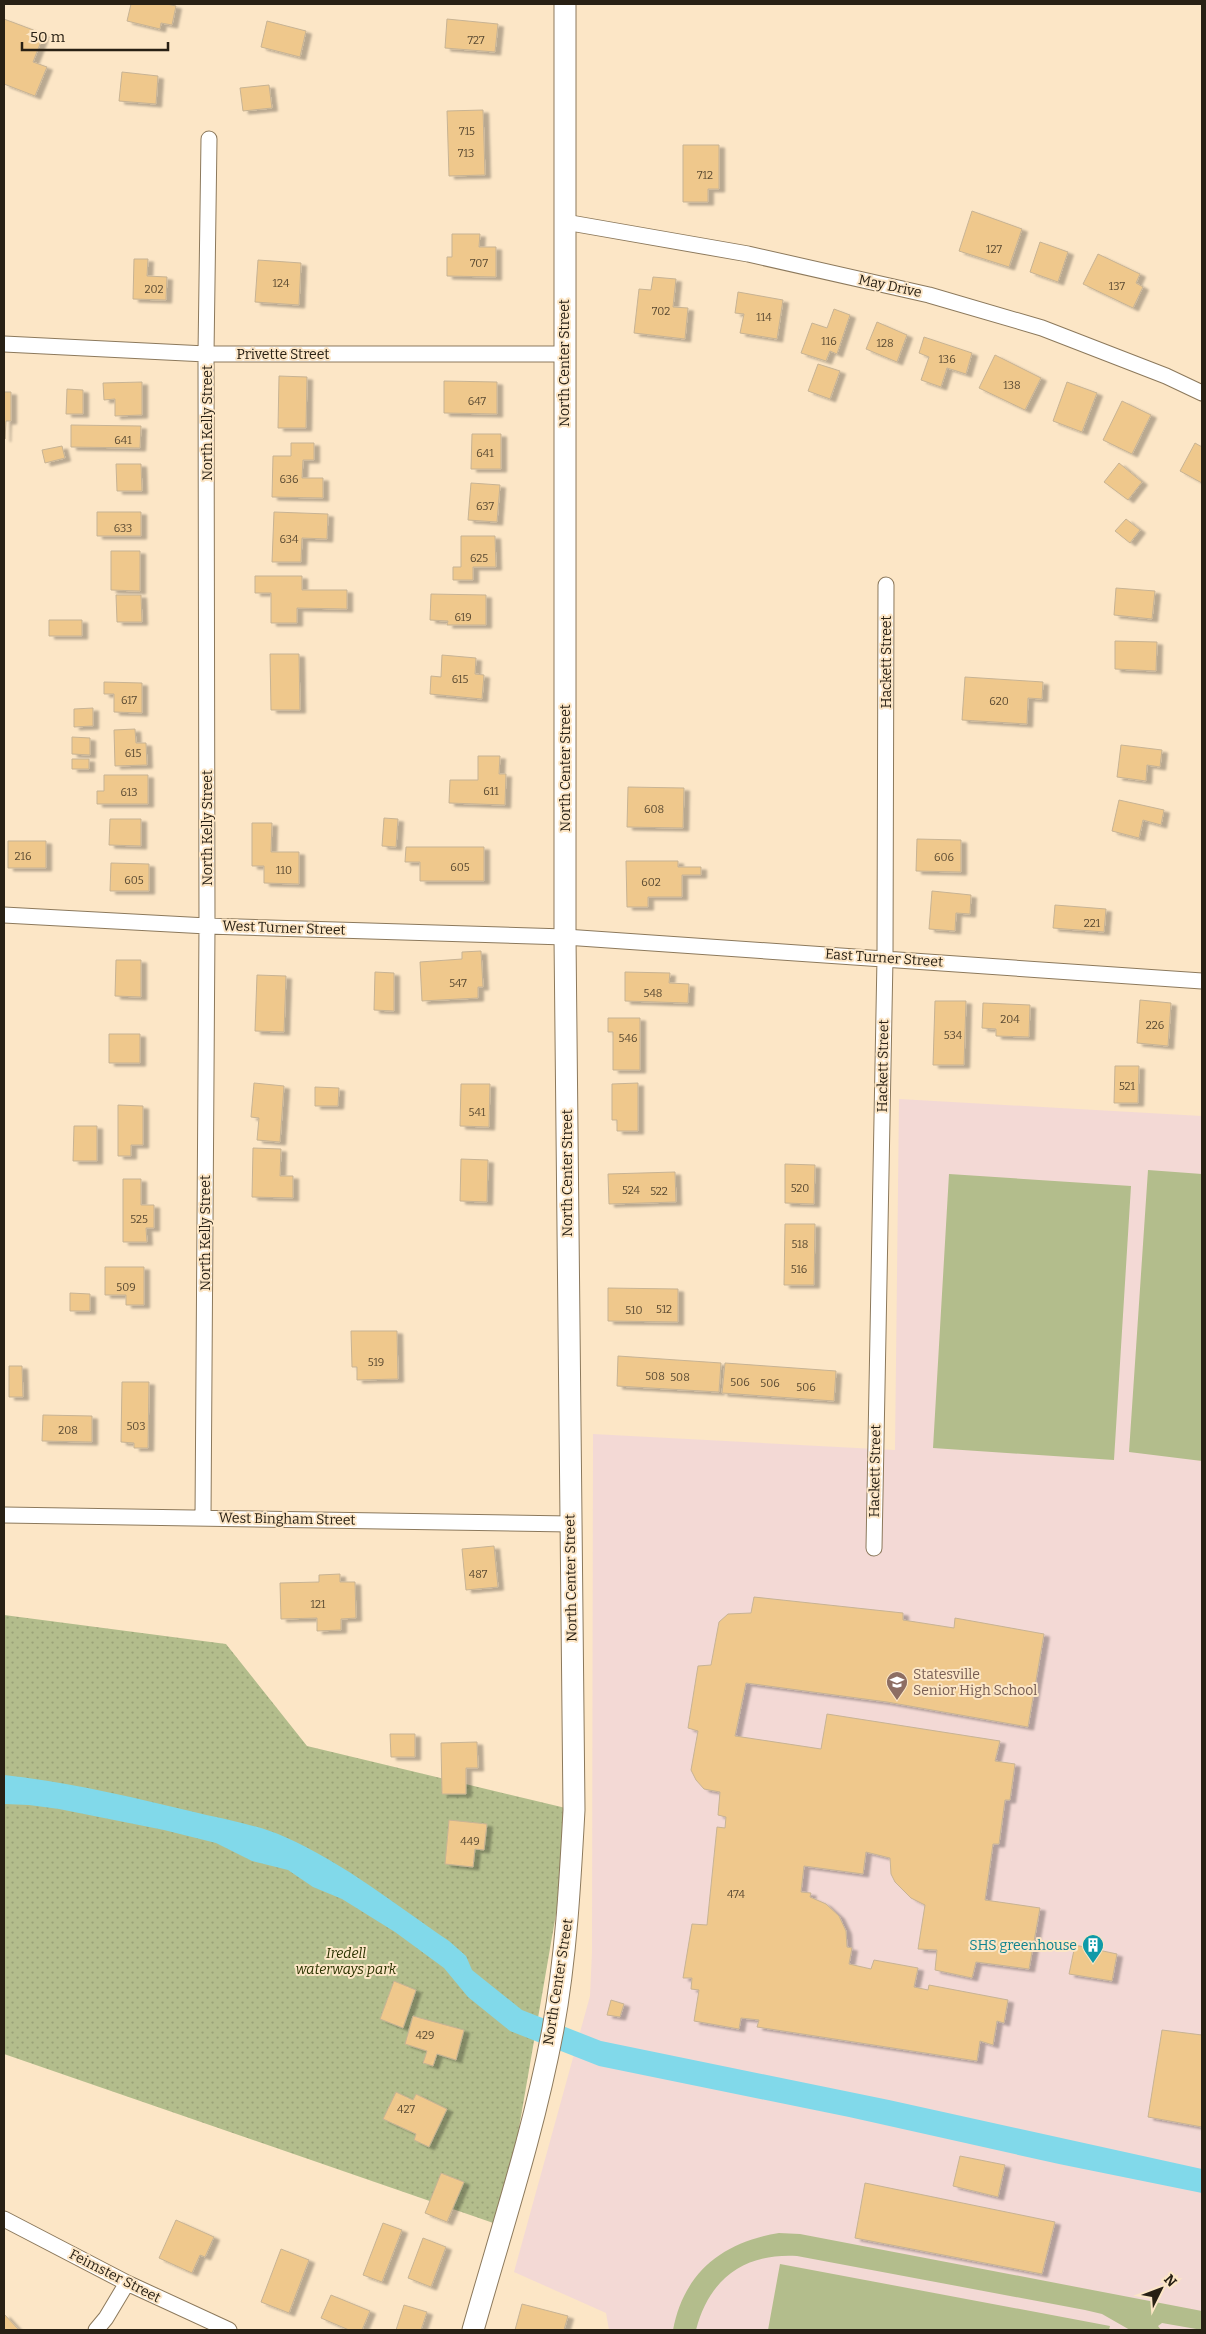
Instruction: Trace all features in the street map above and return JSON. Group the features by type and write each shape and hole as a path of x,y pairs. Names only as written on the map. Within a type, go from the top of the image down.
{"main road":[{"name":"North Center Street","path":"474,2330 528,2136 550,2044 569,1920 574,1810 565,937 563,354 565,4"}],"street":[{"name":"North Kelly Street","path":"203,1518 207,926 206,354 209,138"},
{"name":"May Drive","path":"565,222 748,254 929,294 1042,328 1166,376 1202,393"},
{"name":"Privette Street","path":"4,344 206,354 563,354"},
{"name":"Hackett Street","path":"874,1548 885,958 886,585"},
{"name":"West Turner Street","path":"4,916 207,926 565,937"},
{"name":"East Turner Street","path":"565,937 1202,980"},
{"name":"West Bingham Street","path":"4,1515 570,1524"},
{"name":"Feimster Street","path":"4,2219 127,2283 228,2330"},
{"path":"96,2330 106,2318 127,2283"}],"shaded area":[{"name":"Statesville Senior High School","path":"899,1099 1202,1116 1202,2330 609,2330 606,2313 514,2272 590,1996 592,1952 593,1434 895,1450"}],"green space":[{"path":"1148,1170 1202,1174 1202,1461 1129,1452"},
{"path":"949,1174 1131,1186 1114,1460 933,1448"},
{"name":"Iredell waterways park","path":"4,1615 226,1644 307,1746 574,1810 502,2226 4,2054"},
{"path":"779,2233 800,2234 1202,2311 1202,2330 1162,2323 1158,2326 1161,2330 1130,2330 1102,2314 1085,2310 797,2256 778,2256 761,2259 745,2265 720,2283 710,2296 696,2330 673,2330 678,2310 686,2292 709,2263 724,2252 740,2244 759,2237"},
{"path":"780,2264 1110,2326 1109,2330 768,2330"}],"water":[{"path":"4,1775 51,1781 121,1795 274,1832 307,1847 349,1872 449,1941 466,1956 472,1970 522,2010 601,2041 889,2100 1202,2169 1202,2193 1059,2164 849,2117 599,2066 510,2031 468,1997 444,1968 395,1932 342,1899 313,1887 288,1870 252,1861 216,1843 164,1830 59,1809 4,1804"}],"building":[{"path":"131,4 167,4 176,6 172,25 161,23 160,29 127,21"},
{"path":"4,19 44,34 33,62 47,67 35,96 4,84"},
{"path":"447,19 498,24 495,52 445,48"},
{"path":"267,21 306,31 300,57 261,47"},
{"path":"122,72 158,76 156,104 119,101"},
{"path":"269,85 272,108 243,111 240,88"},
{"path":"483,110 485,175 449,176 447,111"},
{"path":"683,145 719,145 719,189 708,189 708,202 683,202"},
{"path":"972,211 1022,229 1009,267 959,251"},
{"path":"452,234 480,234 479,247 496,247 496,277 447,276 447,257 452,257"},
{"path":"1040,242 1068,252 1058,282 1030,272"},
{"path":"1098,254 1140,274 1136,283 1143,287 1133,308 1083,284"},
{"path":"134,259 148,259 147,276 167,277 166,300 133,299"},
{"path":"258,260 301,263 299,305 255,302"},
{"path":"653,277 676,279 673,307 688,308 685,339 634,333 639,289 651,290"},
{"path":"738,292 783,300 777,339 740,333 744,314 735,313"},
{"path":"834,309 850,315 837,354 830,351 826,361 801,353 812,323 827,328"},
{"path":"877,322 907,335 897,362 866,349"},
{"path":"924,337 972,353 966,374 947,368 941,387 921,380 929,357 919,353"},
{"path":"995,355 1041,378 1025,410 979,388"},
{"path":"818,364 840,371 830,399 808,391"},
{"path":"279,376 307,377 306,428 278,428"},
{"path":"444,381 497,382 497,414 444,413"},
{"path":"142,382 142,415 115,416 115,399 104,400 103,383"},
{"path":"1067,382 1097,393 1082,432 1053,421"},
{"path":"67,389 83,390 83,414 66,414"},
{"path":"4,392 11,392 11,421 6,421 5,439"},
{"path":"1122,401 1151,415 1132,454 1103,440"},
{"path":"71,425 141,426 140,448 71,447"},
{"path":"472,434 501,434 501,469 471,469"},
{"path":"291,443 314,443 314,460 303,460 302,478 323,478 323,498 272,497 273,456 291,456"},
{"path":"1195,443 1202,447 1202,483 1180,471"},
{"path":"62,446 65,458 45,463 42,450"},
{"path":"1119,463 1142,482 1128,500 1104,482"},
{"path":"116,464 141,464 142,491 117,491"},
{"path":"471,483 500,485 497,522 468,520"},
{"path":"97,512 141,512 141,536 97,536"},
{"path":"274,512 328,514 327,539 302,538 301,562 272,562"},
{"path":"1126,519 1140,530 1130,543 1115,531"},
{"path":"461,536 495,536 496,567 473,567 473,580 453,580 453,567 461,567"},
{"path":"111,551 140,551 140,591 111,590"},
{"path":"255,576 302,576 302,590 347,590 347,609 297,608 297,623 271,623 271,593 255,593"},
{"path":"1116,588 1155,591 1152,619 1114,615"},
{"path":"431,594 486,595 486,625 447,625 448,621 430,620"},
{"path":"116,595 141,595 142,622 117,622"},
{"path":"49,620 82,620 82,636 49,636"},
{"path":"1115,641 1157,642 1156,671 1115,669"},
{"path":"270,654 299,654 300,710 271,710"},
{"path":"442,655 476,658 475,674 484,675 482,699 430,694 431,676 441,677"},
{"path":"965,677 1043,682 1042,699 1028,698 1027,724 962,720"},
{"path":"104,682 142,683 142,713 114,712 114,694 104,694"},
{"path":"93,708 93,726 74,727 74,709"},
{"path":"135,729 136,743 146,743 147,765 115,766 114,730"},
{"path":"72,737 90,738 90,755 72,754"},
{"path":"1121,745 1162,750 1160,767 1147,765 1146,781 1117,777"},
{"path":"478,756 500,756 499,774 506,774 505,805 449,803 450,780 478,780"},
{"path":"72,759 89,759 89,769 72,769"},
{"path":"104,775 148,775 148,804 97,804 97,791 104,791"},
{"path":"628,787 684,788 683,828 627,827"},
{"path":"1119,800 1164,810 1161,825 1143,820 1139,838 1112,831"},
{"path":"384,818 398,819 396,847 382,846"},
{"path":"110,819 141,819 141,846 109,845"},
{"path":"252,823 272,823 271,852 299,852 299,884 264,883 264,866 252,866"},
{"path":"917,839 961,840 961,872 916,871"},
{"path":"8,841 46,841 46,868 8,868"},
{"path":"406,847 484,847 484,881 420,881 420,862 405,862"},
{"path":"626,861 678,861 678,867 701,867 701,875 682,875 682,897 648,897 648,907 627,907"},
{"path":"111,863 149,864 149,891 110,891"},
{"path":"932,891 971,895 970,914 956,913 955,931 929,929"},
{"path":"1055,905 1106,909 1104,932 1053,928"},
{"path":"481,951 483,987 478,987 478,998 422,1001 420,962 462,959 462,952"},
{"path":"116,960 141,960 141,997 115,996"},
{"path":"375,972 394,973 394,1011 374,1010"},
{"path":"625,972 670,973 669,983 689,984 688,1003 625,1001"},
{"path":"257,975 286,976 284,1032 255,1031"},
{"path":"1140,1000 1171,1003 1168,1046 1137,1043"},
{"path":"935,1001 966,1001 964,1065 933,1065"},
{"path":"983,1003 1030,1005 1029,1037 996,1036 996,1029 982,1028"},
{"path":"608,1018 640,1018 640,1070 613,1070 613,1032 608,1032"},
{"path":"109,1034 140,1034 140,1063 109,1063"},
{"path":"1115,1066 1139,1066 1138,1103 1114,1103"},
{"path":"254,1083 284,1086 280,1142 257,1140 259,1118 251,1117"},
{"path":"638,1083 638,1131 617,1131 617,1120 612,1120 612,1084"},
{"path":"461,1084 490,1084 489,1127 460,1126"},
{"path":"315,1087 339,1088 338,1106 315,1106"},
{"path":"118,1105 143,1106 143,1145 131,1145 131,1156 118,1156"},
{"path":"74,1126 97,1126 97,1161 73,1161"},
{"path":"253,1148 281,1149 280,1176 293,1176 293,1198 252,1197"},
{"path":"461,1159 488,1160 487,1202 460,1201"},
{"path":"785,1164 815,1165 814,1204 785,1203"},
{"path":"675,1172 676,1202 609,1204 608,1174"},
{"path":"123,1179 141,1179 141,1205 154,1205 154,1228 146,1228 147,1242 123,1242"},
{"path":"785,1224 815,1224 814,1285 784,1285"},
{"path":"105,1267 144,1267 144,1305 126,1305 126,1295 105,1295"},
{"path":"608,1288 678,1289 678,1322 608,1321"},
{"path":"70,1293 90,1294 90,1311 70,1311"},
{"path":"351,1331 397,1331 398,1379 357,1380 357,1367 352,1367"},
{"path":"618,1356 721,1363 719,1392 617,1386"},
{"path":"725,1363 836,1371 834,1401 722,1393"},
{"path":"9,1366 22,1366 23,1397 9,1397"},
{"path":"122,1382 149,1382 148,1448 134,1448 134,1443 121,1442"},
{"path":"43,1415 92,1416 92,1442 42,1441"},
{"path":"494,1546 498,1587 466,1590 462,1549"},
{"path":"340,1574 340,1582 355,1582 356,1618 341,1619 341,1630 317,1631 317,1618 281,1619 280,1583 319,1582 319,1575"},
{"path":"754,1597 903,1613 903,1620 954,1628 955,1618 1044,1634 1028,1727 887,1702 746,1683 735,1736 821,1749 827,1714 1000,1741 995,1761 1015,1764 1010,1800 1005,1800 999,1844 993,1844 985,1900 1040,1908 1029,1969 976,1962 972,1978 935,1970 937,1950 918,1949 925,1905 911,1898 895,1882 891,1874 890,1858 866,1852 863,1874 804,1866 801,1892 811,1893 810,1897 826,1904 839,1916 846,1931 847,1947 852,1948 849,1964 871,1969 874,1960 918,1968 914,1987 928,1990 929,1985 1008,2000 1004,2023 997,2021 993,2045 980,2041 977,2061 757,2027 759,2020 741,2018 739,2029 694,2021 699,1990 691,1989 692,1978 683,1978 692,1924 707,1925 717,1827 725,1828 726,1817 718,1815 720,1792 704,1789 696,1780 691,1770 698,1731 688,1728 698,1666 711,1665 719,1622 728,1614 751,1613"},
{"path":"390,1734 415,1734 415,1757 391,1757"},
{"path":"477,1742 478,1768 466,1768 466,1794 442,1794 441,1743"},
{"path":"449,1820 487,1824 484,1850 475,1849 473,1867 445,1864"},
{"name":"SHS greenhouse","path":"1075,1945 1117,1954 1112,1981 1069,1974"},
{"path":"394,1981 416,1990 403,2028 380,2019"},
{"path":"611,2000 624,2004 620,2017 607,2015"},
{"path":"413,2016 464,2030 456,2060 437,2054 433,2066 423,2063 427,2051 405,2044"},
{"path":"1162,2030 1202,2035 1202,2127 1148,2117"},
{"path":"396,2092 413,2100 416,2094 447,2109 429,2147 414,2140 416,2134 383,2119"},
{"path":"960,2156 1005,2165 998,2197 953,2186"},
{"path":"441,2173 464,2182 447,2222 425,2213"},
{"path":"865,2183 1055,2222 1042,2274 855,2238"},
{"path":"176,2220 214,2237 205,2257 200,2255 192,2273 159,2258"},
{"path":"383,2223 402,2230 382,2282 363,2275"},
{"path":"423,2238 446,2247 431,2287 408,2278"},
{"path":"281,2249 309,2260 289,2313 261,2302"},
{"path":"331,2295 370,2311 362,2330 349,2330 321,2318"},
{"path":"522,2304 568,2316 564,2330 515,2330"},
{"path":"404,2305 427,2312 421,2330 396,2330"},
{"path":"4,2314 18,2329 4,2330"}],"place":[{"name":"Statesville Senior High School","path":"897,1701"},
{"name":"SHS greenhouse","path":"1093,1964"}]}
